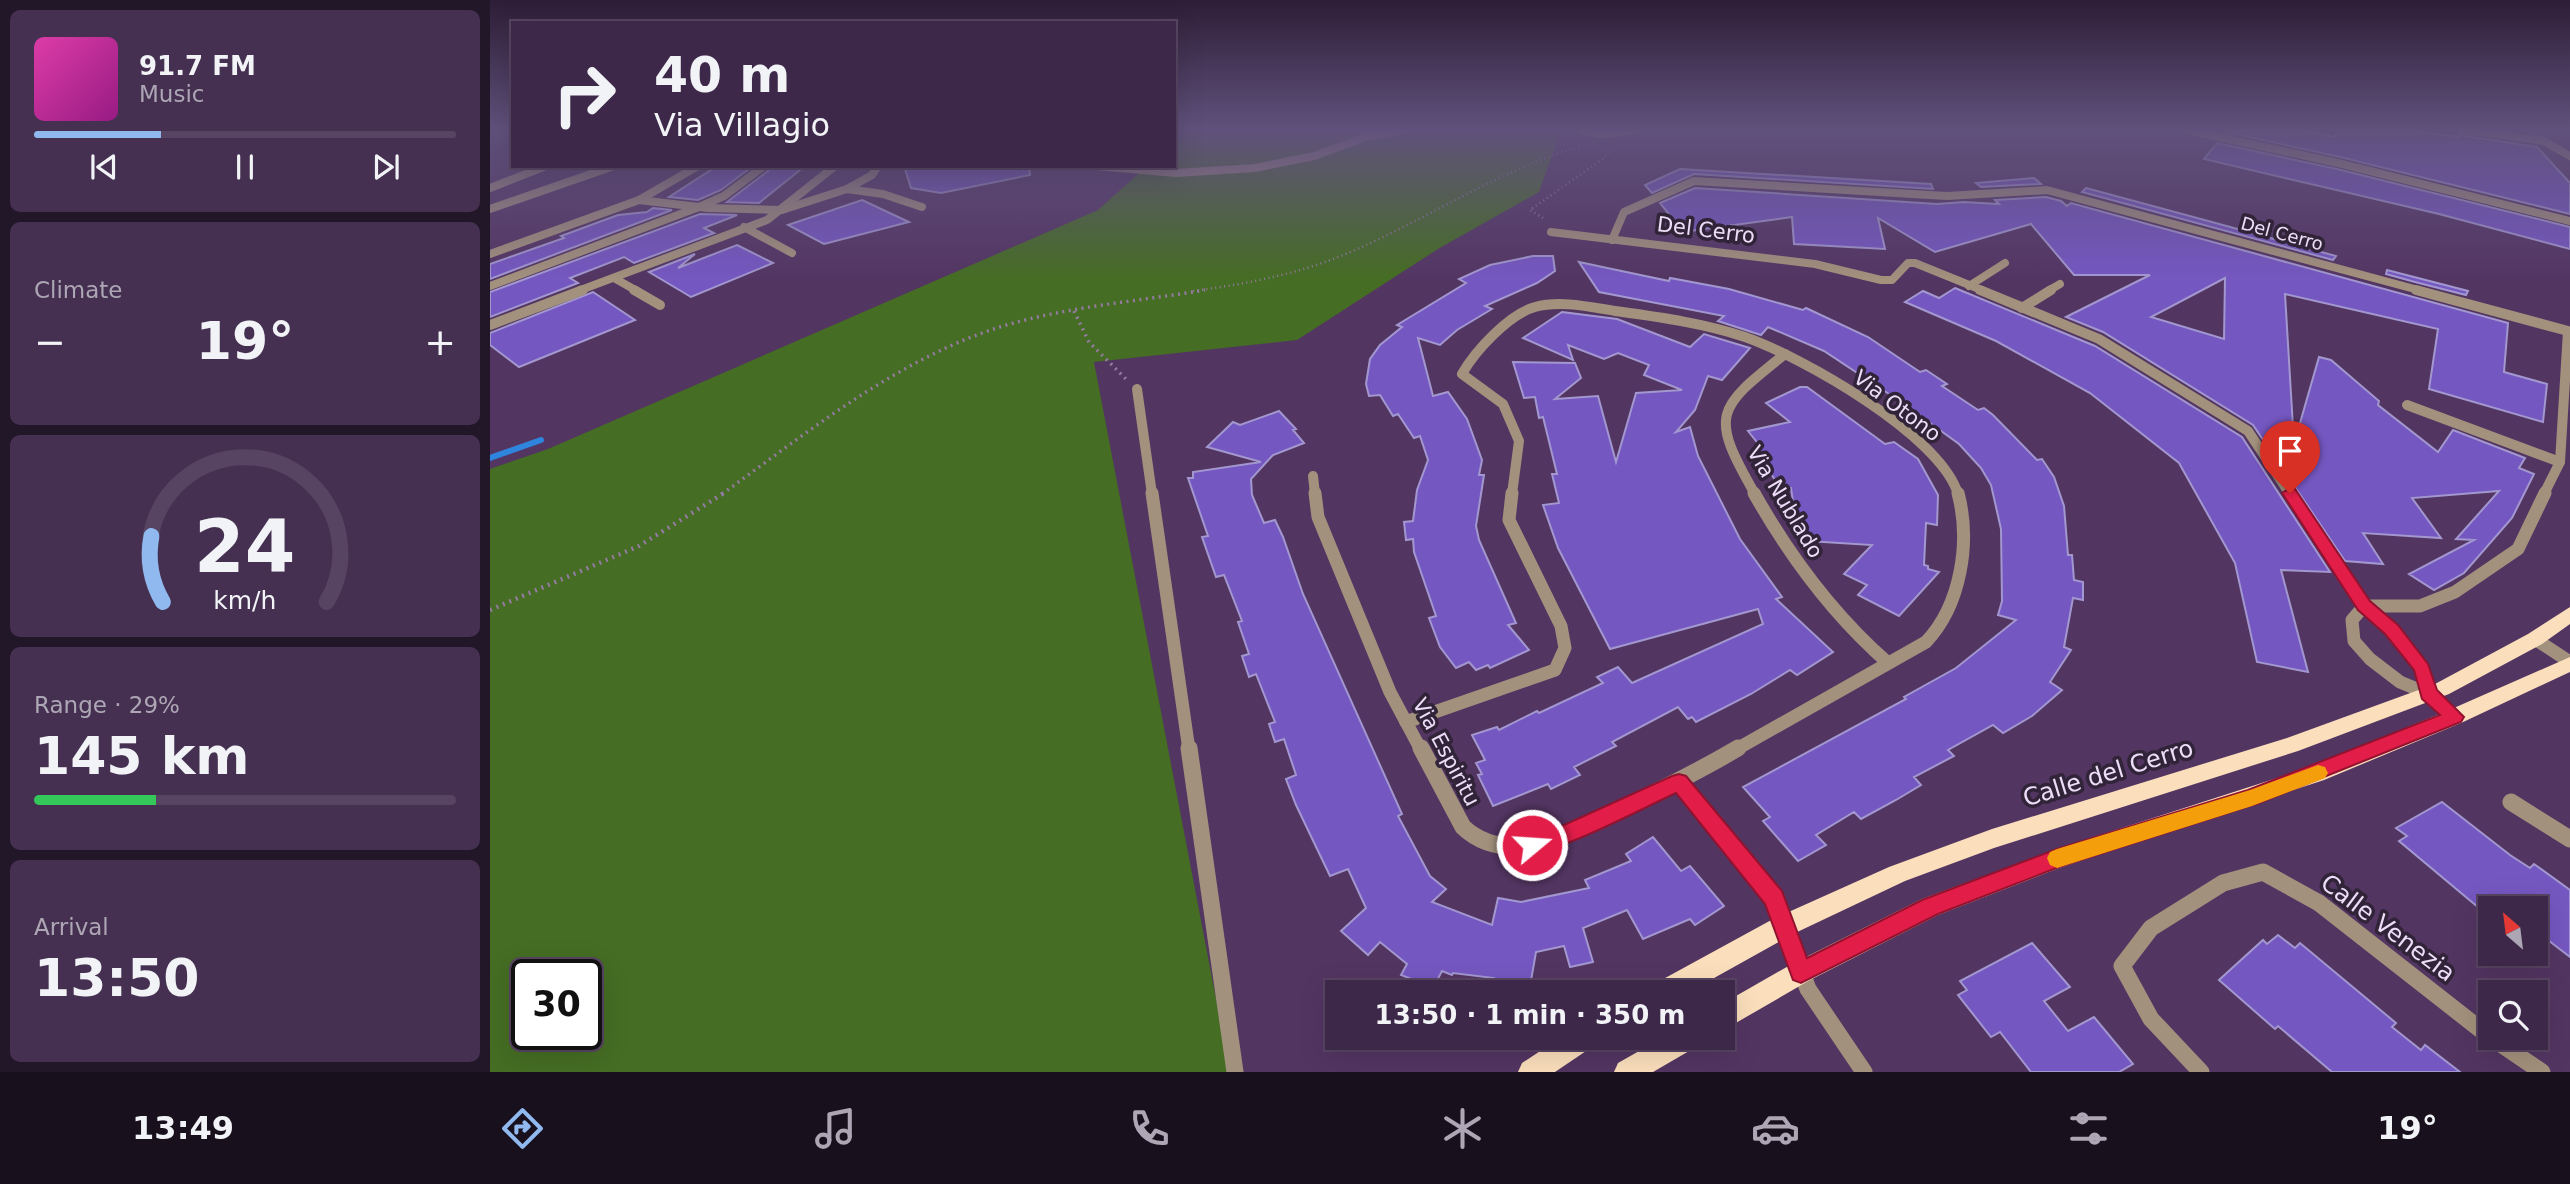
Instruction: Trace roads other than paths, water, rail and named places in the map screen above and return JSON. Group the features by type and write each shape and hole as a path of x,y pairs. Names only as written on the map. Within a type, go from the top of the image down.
{"main road":[{"name":"Calle del Cerro","path":"1687,980 1784,926 1897,874 1992,839 2291,745 2429,694 2535,639 2570,614"},
{"path":"1735,1010 1801,972 1930,907 2057,859 2252,797 2454,717 2570,663"},
{"path":"1531,1072 1565,1050"},
{"path":"1627,1072 1666,1050"}],"street":[{"path":"490,188 510,180"},
{"path":"490,209 574,180"},
{"path":"490,254 639,200 674,180"},
{"path":"490,286 699,207 724,196 745,180"},
{"path":"490,325 767,220 818,180"},
{"path":"639,200 699,207 782,210 847,189 863,180"},
{"path":"2406,180 2570,221"},
{"name":"Del Cerro","path":"1612,240 1624,212 1694,181 1947,196 2047,190 2568,331 2560,462 2518,550 2455,592 2420,606 2364,606"},
{"path":"847,189 883,194 922,207"},
{"path":"744,227 792,253"},
{"name":"Del Cerro","path":"1551,232 1815,264 1881,280 1892,280 1908,263 1912,263 2099,339 2248,431 2364,606 2391,629 2422,668 2429,694"},
{"path":"1969,286 2005,263"},
{"path":"614,278 660,305"},
{"path":"2022,308 2060,284"},
{"name":"Via Otono","path":"1406,722 1555,670 1565,648 1561,626 1509,520 1519,442 1503,404 1462,374 1467,361 1485,342 1533,307 1557,303 1723,332 1804,363 1913,436 1955,484 1962,507 1963,534 1955,602 1943,626 1926,642 1754,737 1679,782"},
{"name":"Via Nublado","path":"1785,354 1759,374 1737,399 1725,415 1724,434 1738,466 1774,527 1822,597 1888,663"},
{"path":"1137,389 1235,1072"},
{"path":"2407,405 2560,462"},
{"name":"Via Espiritu","path":"1313,476 1318,517 1390,692 1466,832 1499,846 1532,845 1557,838 1679,782"},
{"path":"2364,606 2351,620 2354,641 2370,659 2400,682 2429,694 2454,717"},
{"path":"2535,639 2570,663"},
{"path":"1679,782 1774,898 1808,989 1864,1072"},
{"path":"2511,802 2570,839"},
{"name":"Calle Venezia","path":"2201,1072 2151,1019 2122,965 2151,928 2222,883 2263,872 2319,903 2478,1027"},
{"name":"Calle Venezia","path":"2510,1050 2542,1072"}],"waterway":[{"path":"490,458 541,440"}]}
